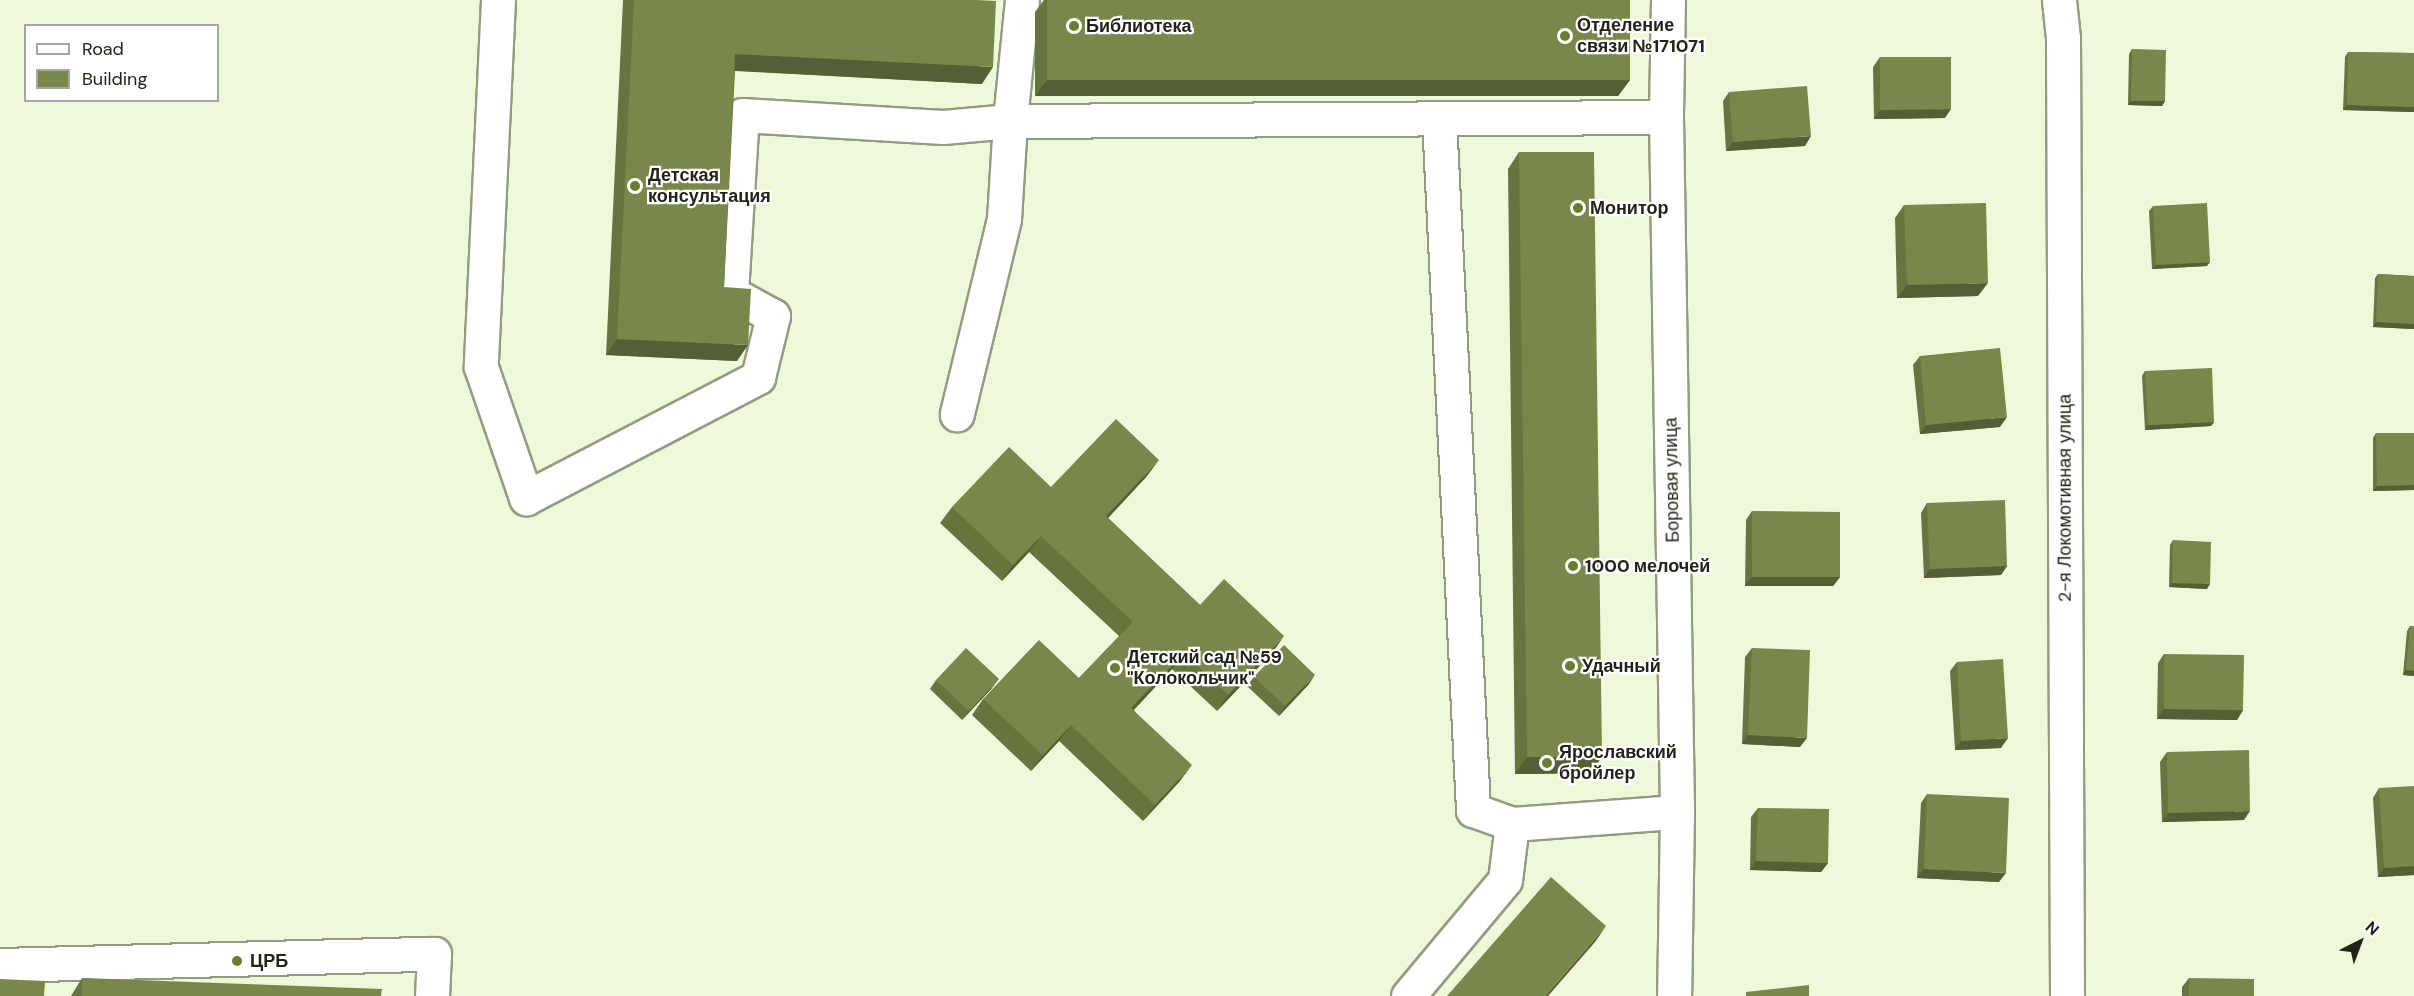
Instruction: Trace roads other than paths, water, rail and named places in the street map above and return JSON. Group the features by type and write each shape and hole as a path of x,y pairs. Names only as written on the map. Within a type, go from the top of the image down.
{"street":[{"path":"498,0 481,367 526,498 758,377 773,316 731,293 742,115 943,128 1010,121 1666,117"},
{"path":"957,414 1004,219 1010,121 1022,0"},
{"name":"Боровая улица","path":"1668,0 1666,117 1677,812 1674,996"},
{"name":"2-я Локомотивная улица","path":"2059,0 2063,50 2067,996"},
{"path":"1439,119 1473,810 1512,824 1677,812"},
{"path":"1408,996 1505,880 1512,824"},
{"path":"0,964 434,954 432,996"}],"place":[{"name":"Библиотека","path":"1074,26"},
{"name":"Отделение связи №171071","path":"1565,36"},
{"name":"Детская консультация","path":"635,186"},
{"name":"Монитор","path":"1578,208"},
{"name":"1000 мелочей","path":"1573,566"},
{"name":"Удачный","path":"1570,666"},
{"name":"Детский сад №59 \"Колокольчик\"","path":"1115,668"},
{"name":"Ярославский бройлер","path":"1547,763"},
{"name":"ЦРБ","path":"237,961"}]}
